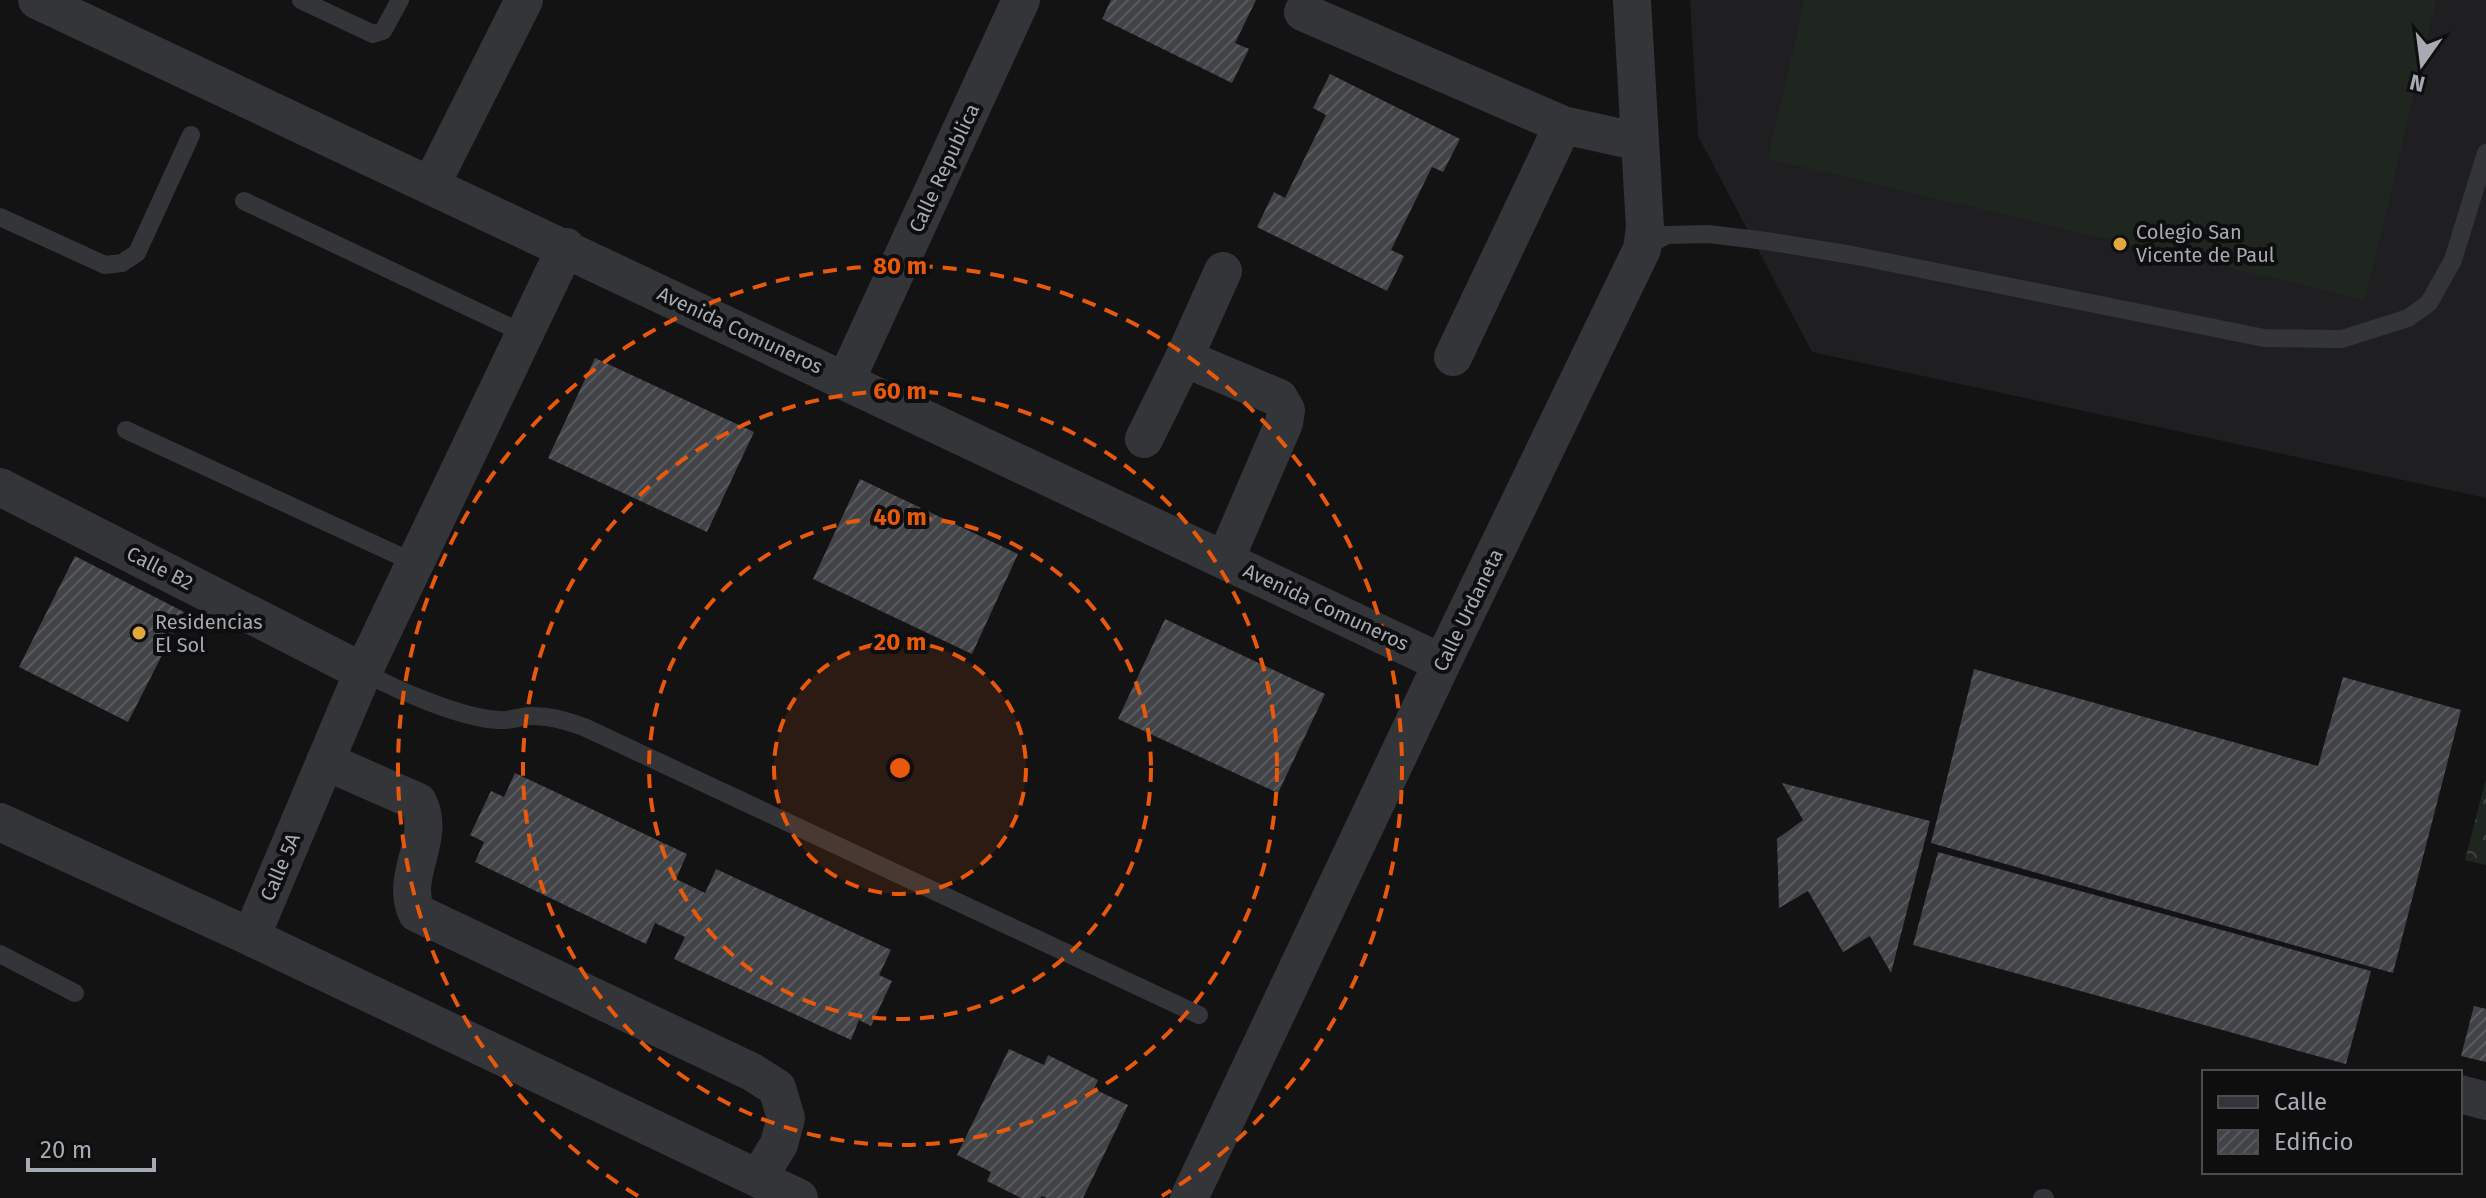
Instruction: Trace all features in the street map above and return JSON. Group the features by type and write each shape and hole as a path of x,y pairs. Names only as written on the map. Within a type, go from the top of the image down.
{"street":[{"name":"Avenida Comuneros","path":"37,0 1442,663"},
{"path":"431,185 524,0"},
{"name":"Calle Republica","path":"846,380 1021,0"},
{"name":"Calle Urdaneta","path":"1189,1198 1642,249 1645,228 1632,0"},
{"path":"1303,12 1563,125 1640,142"},
{"path":"1453,357 1563,125"},
{"name":"Calle 5A","path":"251,937 363,672 566,247"},
{"path":"1144,439 1223,271"},
{"path":"1184,358 1279,398 1286,410 1284,423 1225,560"},
{"name":"Calle B2","path":"0,487 363,672"},
{"path":"325,761 418,802 426,817 410,899 417,913 752,1072 777,1088 786,1118 779,1144 759,1177"},
{"path":"0,822 251,937 799,1198"},
{"path":"2462,1095 2486,1101"}],"lane":[{"path":"301,0 373,34 383,31 400,0"},
{"path":"0,217 105,265 122,263 137,253 191,135"},
{"path":"1642,249 1667,235 1708,234 1766,241 1852,255 2264,338 2342,339 2408,318 2429,303 2453,260 2486,153"},
{"path":"244,201 525,334"},
{"path":"126,430 415,563"},
{"path":"363,672 398,690 477,717 500,721 531,716 558,718 584,727 1199,1015"},
{"path":"0,954 75,993"}],"shaded area":[{"name":"Colegio San Vicente de Paul","path":"1690,0 2486,0 2486,498 1812,352 1698,136"}],"green space":[{"path":"1805,0 2436,0 2365,300 1768,159"},
{"path":"2486,779 2486,865 2465,860"}],"building":[{"path":"1111,0 1256,0 1235,43 1249,49 1232,83 1102,19"},
{"path":"1330,74 1460,139 1443,172 1432,167 1391,250 1404,256 1387,291 1257,227 1274,192 1285,198 1326,115 1313,108"},
{"path":"595,358 754,432 707,532 548,458"},
{"path":"860,479 1018,554 972,654 813,579"},
{"path":"75,556 184,612 128,722 19,667"},
{"path":"1165,619 1325,694 1278,793 1118,719"},
{"path":"1974,669 2318,766 2343,677 2461,710 2393,973 1931,843"},
{"path":"515,773 687,854 676,879 705,893 716,869 891,950 879,975 892,981 871,1026 859,1020 851,1040 674,959 685,937 655,923 646,944 475,862 484,842 470,835 491,791 504,797"},
{"path":"1782,783 1930,821 1891,973 1870,936 1843,952 1808,891 1779,908 1777,839 1803,820"},
{"path":"1938,852 2371,971 2346,1064 1913,945"},
{"path":"2474,1006 2486,1009 2486,1062 2461,1056"},
{"path":"1009,1049 1044,1065 1048,1055 1098,1080 1094,1089 1128,1105 1083,1198 1021,1198 987,1181 991,1172 957,1155"}],"place":[{"name":"Colegio San Vicente de Paul","path":"2120,244"},
{"name":"Residencias El Sol","path":"139,633"}]}
